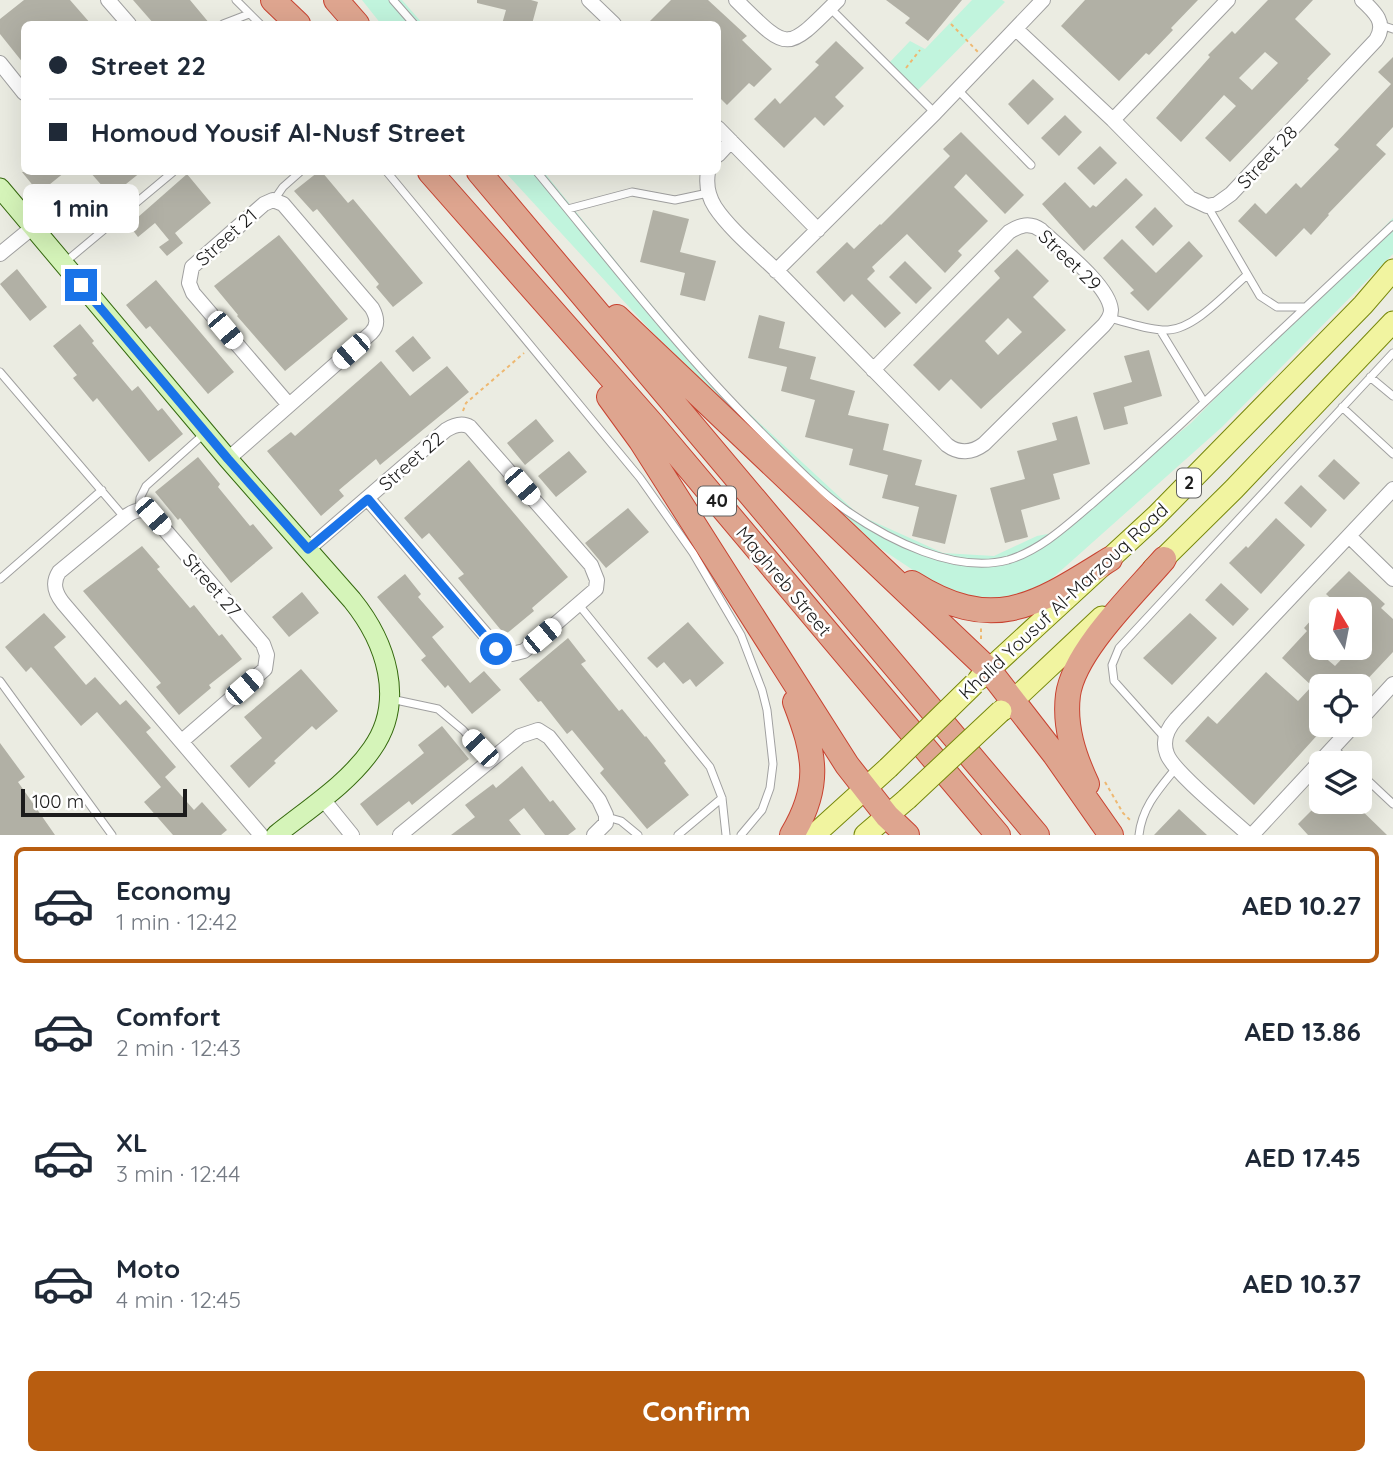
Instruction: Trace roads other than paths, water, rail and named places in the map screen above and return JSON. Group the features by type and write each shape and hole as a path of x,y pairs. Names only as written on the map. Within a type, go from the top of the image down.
{"highway":[{"path":"273,0 295,21"},
{"path":"285,0 302,21"},
{"path":"338,0 355,21"},
{"name":"Maghreb Street","path":"433,175 653,425 998,835"},
{"name":"Maghreb Street","path":"482,175 1037,835"},
{"path":"552,258 647,343 864,550 1007,706 1111,835"},
{"path":"515,270 641,440 865,790 907,835"},
{"path":"864,550 935,597 960,607 988,612 1024,605 1066,586 1110,559"},
{"path":"1111,835 1084,777 1071,740 1069,692 1093,643 1164,559"},
{"path":"775,652 799,712 812,764 812,788 807,808 792,835"}],"main road":[{"name":"Khalid Yousuf Al-Marzouq Road","path":"814,835 1166,507 1393,270"},
{"name":"Khalid Yousuf Al-Marzouq Road","path":"865,835 1164,559 1393,322"}],"street":[{"path":"108,0 126,21"},
{"path":"589,0 611,21"},
{"path":"736,0 774,37 784,40 801,36 834,4"},
{"path":"1113,120 1228,0"},
{"name":"Street 28","path":"1208,206 1217,204 1231,194 1387,27 1362,0"},
{"path":"776,271 958,89 1016,29 1036,3"},
{"path":"1016,29 1113,120 1190,198 1208,206"},
{"path":"0,63 21,89"},
{"path":"721,131 818,230"},
{"path":"721,152 731,141"},
{"path":"708,175 708,192 719,213 947,445 961,451 973,450 984,444 1109,318"},
{"path":"0,188 228,459 361,611 375,633 387,665 389,699 382,730 371,751 352,772 275,835"},
{"name":"Street 21","path":"228,459 371,333 376,326 377,320 372,308 283,204 273,200 264,204 192,267 189,283 193,293 289,405"},
{"name":"Street 29","path":"873,370 1009,232 1023,225 1033,225 1041,230 1097,283 1110,305 1109,318"},
{"path":"0,254 33,227"},
{"name":"Street 22","path":"308,549 446,430 458,425 470,427 593,568 597,580 596,589 524,651 501,653 368,499"},
{"path":"1344,737 1250,835 1176,768 1166,753 1166,739 1176,719 1393,489"},
{"path":"139,510 124,517 59,572 55,589 62,603 261,835"},
{"name":"Street 27","path":"139,510 153,516 263,644 267,655 265,669 182,741"},
{"path":"1349,536 1393,579"},
{"path":"1372,707 1393,684"},
{"path":"400,835 524,733 542,731 599,800 607,817 605,825 594,835"},
{"path":"322,798 352,835"}],"lane":[{"path":"236,0 257,21"},
{"path":"393,0 411,21"},
{"path":"834,4 934,113"},
{"path":"231,21 249,14"},
{"path":"958,89 1031,165"},
{"path":"64,264 169,175"},
{"path":"273,200 297,175"},
{"path":"390,175 625,460 687,545 714,587 750,654 767,710 773,764 770,788 762,810 741,835"},
{"path":"540,175 700,370 784,455 837,502 903,544 954,561 984,564 1008,559 1049,539 1131,471 1393,225"},
{"path":"568,209 632,192 675,200 708,192"},
{"path":"1208,206 1260,296 1271,304 1284,308 1306,307"},
{"path":"1109,318 1160,330 1176,329 1188,325 1247,275"},
{"path":"1160,330 1204,402"},
{"path":"1166,739 1118,689 1112,665 1119,648 1393,353"},
{"path":"0,372 124,517"},
{"path":"1370,377 1393,396"},
{"path":"1342,407 1393,454"},
{"path":"139,510 140,498 146,486 206,433"},
{"path":"0,579 102,490"},
{"path":"579,605 703,755 715,776 722,799 726,835"},
{"path":"0,681 112,835"},
{"path":"389,699 438,709 463,730 490,761"},
{"path":"1334,748 1337,751"},
{"path":"1139,835 1141,821 1151,799 1176,768"},
{"path":"1372,784 1393,804"},
{"path":"678,835 722,799"},
{"path":"607,817 621,821 638,835"}]}
